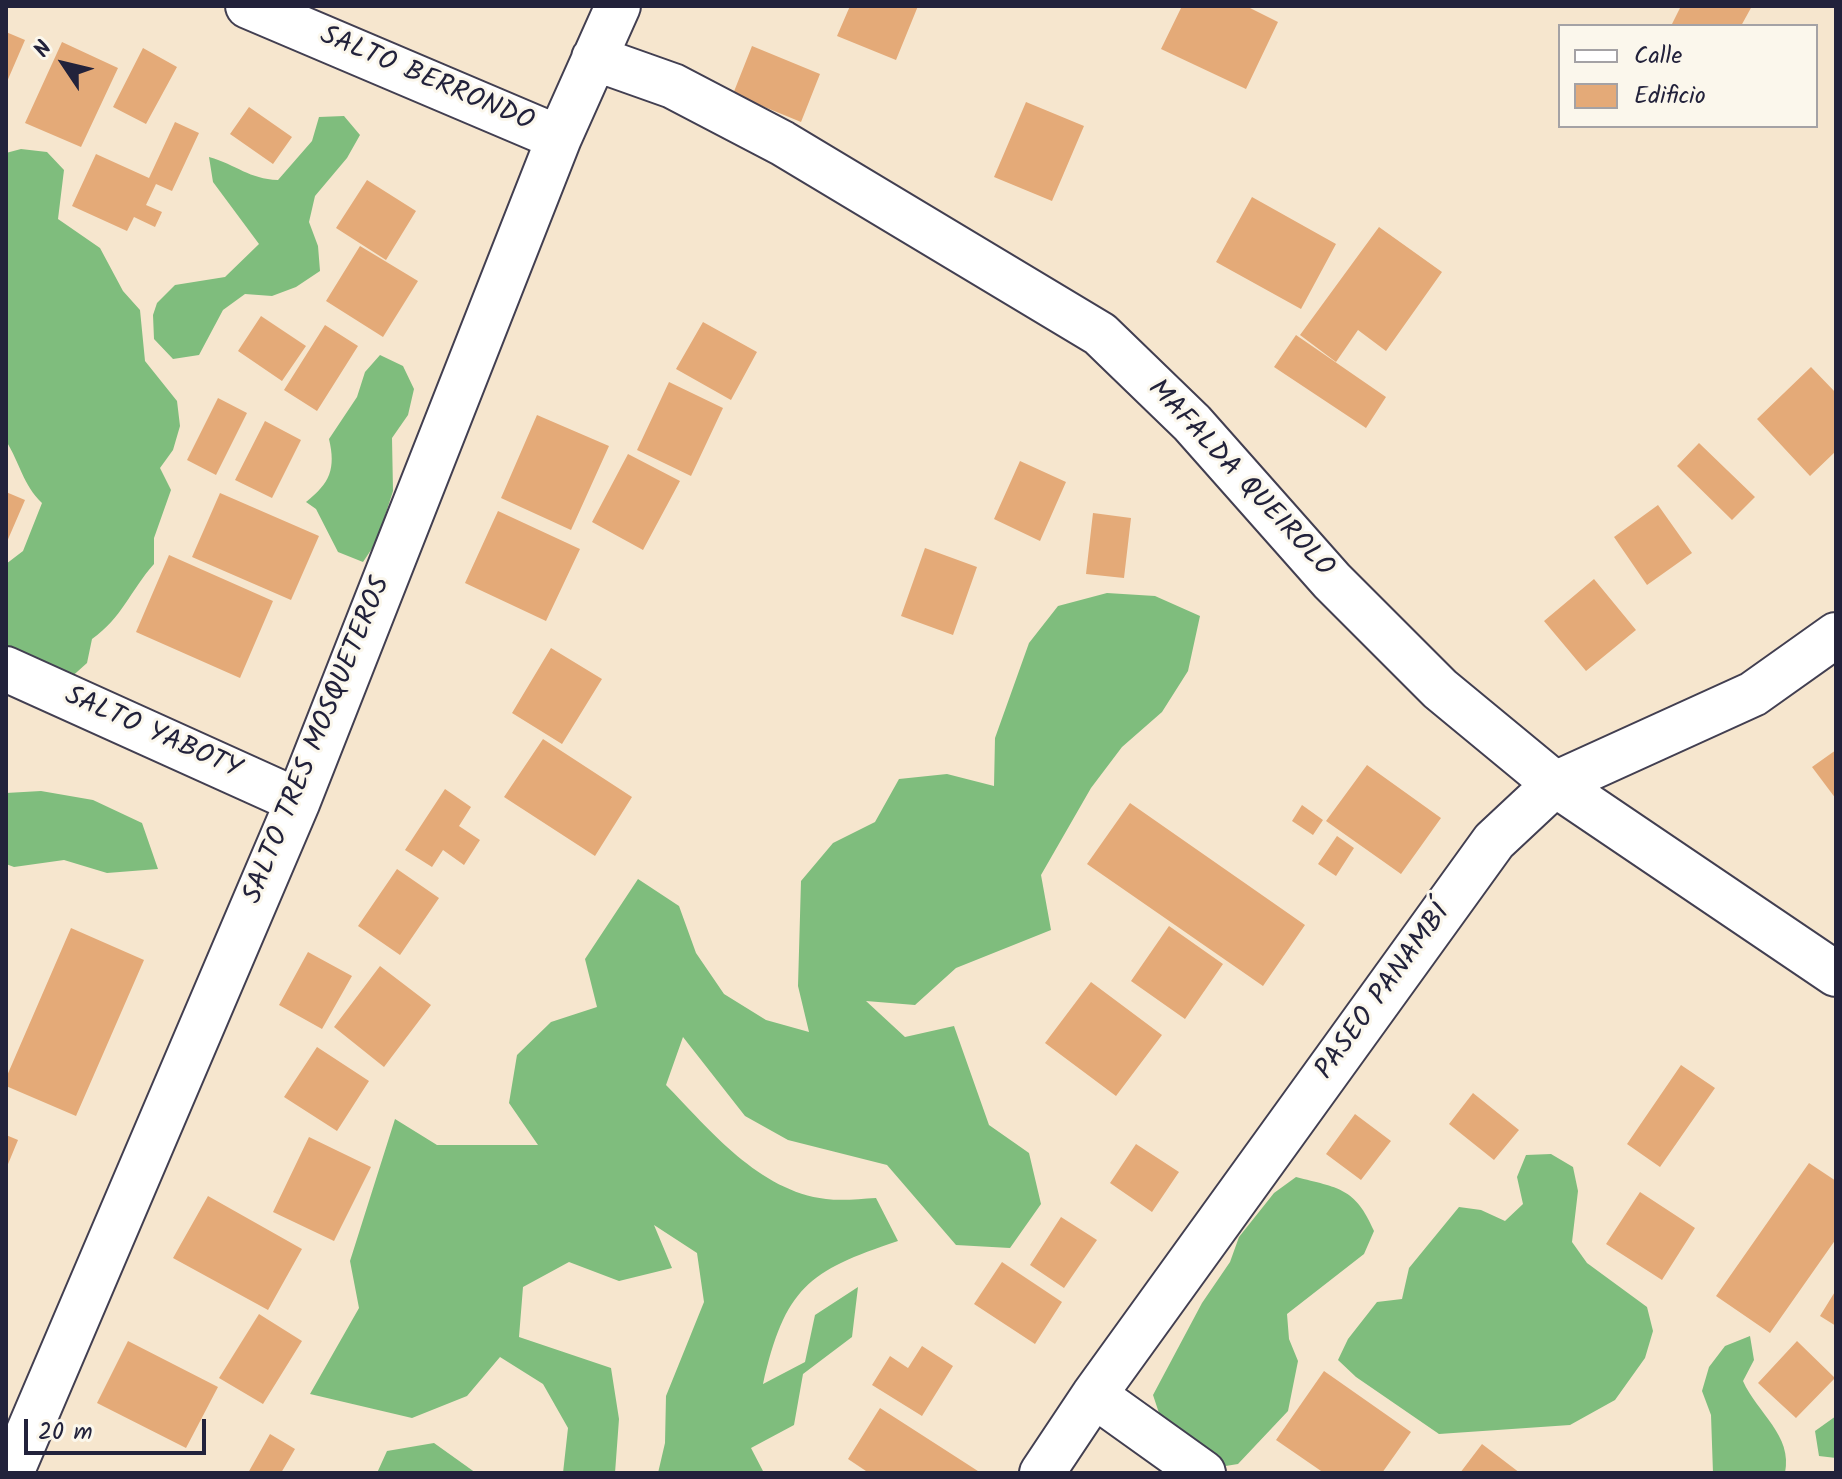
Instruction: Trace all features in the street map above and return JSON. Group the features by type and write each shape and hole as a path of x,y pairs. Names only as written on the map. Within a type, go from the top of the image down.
{"street":[{"name":"SALTO BERRONDO","path":"248,6 559,138"},
{"name":"SALTO TRES MOSQUETEROS","path":"11,1466 298,801 559,138 618,6"},
{"name":"MAFALDA QUEIROLO","path":"594,58 673,86 782,143 1100,334 1192,423 1332,581 1440,689 1555,784 1836,974"},
{"name":"PASEO PANAMBÍ","path":"1042,1473 1094,1395 1494,841 1555,784 1753,694 1836,635"},
{"name":"SALTO YABOTY","path":"6,669 298,801"},
{"path":"1094,1395 1203,1473"}],"green space":[{"path":"344,116 360,135 347,158 315,196 309,222 318,246 320,271 296,287 272,296 245,294 223,310 199,355 173,359 154,339 153,315 157,303 175,285 225,277 259,244 213,182 209,157 259,177 278,180 312,141 319,117"},
{"path":"21,149 47,152 64,170 58,219 100,248 123,291 140,310 145,361 177,401 180,426 173,450 160,468 171,490 154,538 154,564 118,613 92,639 87,663 68,680 6,648 6,564 23,551 42,503 30,489 6,441 6,153"},
{"path":"380,355 403,366 414,389 408,415 392,438 393,491 377,541 363,562 338,552 316,509 306,502 326,482 332,459 329,439 357,397 365,372"},
{"path":"1107,593 1155,596 1200,616 1188,671 1162,712 1122,747 1091,788 1041,875 1051,930 956,968 915,1005 866,1001 905,1037 954,1026 989,1125 1029,1153 1041,1204 1010,1248 956,1245 887,1165 788,1140 745,1116 683,1037 666,1085 718,1139 758,1171 802,1194 832,1200 876,1198 898,1241 842,1262 805,1288 792,1304 771,1352 763,1384 805,1362 815,1315 858,1287 852,1337 803,1374 794,1425 751,1448 764,1473 658,1473 665,1443 666,1396 704,1302 697,1253 654,1225 672,1268 619,1281 569,1262 523,1287 519,1337 611,1368 619,1419 615,1473 563,1473 568,1428 543,1384 500,1357 467,1396 412,1418 310,1394 359,1308 350,1261 395,1119 437,1145 538,1145 509,1103 517,1055 551,1022 597,1007 585,959 638,879 679,906 696,953 724,994 766,1020 809,1032 798,986 801,881 833,843 875,822 899,779 947,774 994,786 995,738 1029,643 1058,606"},
{"path":"41,791 93,800 142,823 158,869 107,873 64,860 14,867 6,864 6,793"},
{"path":"1551,1154 1573,1167 1578,1191 1572,1242 1587,1263 1647,1307 1653,1331 1645,1358 1615,1400 1570,1425 1439,1434 1356,1377 1338,1360 1348,1339 1377,1302 1402,1299 1409,1268 1459,1207 1481,1210 1505,1221 1523,1204 1517,1177 1526,1155"},
{"path":"1296,1177 1334,1187 1352,1197 1374,1231 1364,1254 1287,1314 1289,1339 1298,1361 1288,1411 1238,1464 1213,1468 1161,1419 1153,1395 1202,1303 1230,1262 1239,1237 1274,1193"},
{"path":"1750,1336 1754,1360 1743,1381 1779,1436 1786,1459 1785,1473 1713,1473 1711,1415 1702,1391 1709,1367 1725,1346"},
{"path":"1836,1416 1836,1458 1819,1456 1815,1431"},
{"path":"434,1443 476,1473 377,1473 387,1451"}],"building":[{"path":"850,6 918,6 896,60 837,36"},
{"path":"1182,6 1246,6 1278,22 1246,89 1161,49"},
{"path":"1681,6 1752,6 1742,24 1672,24"},
{"path":"6,32 25,40 6,84"},
{"path":"62,42 118,68 81,147 25,123"},
{"path":"752,46 820,74 801,122 733,94"},
{"path":"143,48 177,67 146,124 113,107"},
{"path":"1026,102 1084,126 1052,201 994,177"},
{"path":"249,107 292,137 273,164 230,134"},
{"path":"175,122 199,133 172,191 156,184 146,205 162,212 155,227 134,217 127,231 72,206 96,154 149,178"},
{"path":"367,180 416,211 386,260 336,228"},
{"path":"1252,197 1336,244 1301,309 1216,262"},
{"path":"1379,227 1442,272 1386,351 1358,330 1336,362 1300,335"},
{"path":"360,246 418,281 383,337 326,301"},
{"path":"261,316 306,346 282,381 238,351"},
{"path":"703,322 757,352 731,400 676,369"},
{"path":"325,325 358,346 317,411 284,390"},
{"path":"1296,335 1386,397 1366,428 1274,367"},
{"path":"1811,367 1836,393 1836,451 1810,476 1757,419"},
{"path":"669,382 723,408 691,476 637,450"},
{"path":"218,398 247,413 216,475 187,460"},
{"path":"537,415 609,446 571,530 501,498"},
{"path":"265,421 301,440 272,498 235,480"},
{"path":"1699,443 1755,497 1732,520 1677,466"},
{"path":"628,454 680,481 643,550 592,522"},
{"path":"1020,461 1066,482 1040,541 994,519"},
{"path":"6,492 25,500 6,544"},
{"path":"220,493 319,536 291,600 192,557"},
{"path":"1658,505 1692,553 1647,585 1614,537"},
{"path":"498,511 580,549 546,621 465,583"},
{"path":"1093,513 1131,518 1124,578 1086,574"},
{"path":"925,548 977,567 953,635 901,616"},
{"path":"169,555 273,601 240,678 136,632"},
{"path":"1594,579 1636,630 1586,671 1544,621"},
{"path":"551,648 602,679 562,744 512,713"},
{"path":"543,739 632,797 595,856 504,797"},
{"path":"1836,750 1836,799 1812,767"},
{"path":"1367,765 1441,818 1401,874 1326,821"},
{"path":"445,789 471,807 459,826 480,840 464,865 443,850 432,867 405,850"},
{"path":"1130,803 1305,925 1263,986 1087,864"},
{"path":"1302,805 1323,820 1313,835 1292,821"},
{"path":"1337,836 1354,848 1336,876 1318,864"},
{"path":"397,869 439,898 400,955 358,926"},
{"path":"1169,926 1223,964 1185,1019 1131,981"},
{"path":"71,928 144,960 76,1116 6,1086 6,1078"},
{"path":"308,952 352,976 322,1029 279,1005"},
{"path":"380,966 431,1005 384,1067 334,1027"},
{"path":"1091,982 1162,1035 1116,1096 1045,1043"},
{"path":"317,1047 369,1081 337,1131 284,1097"},
{"path":"1681,1065 1715,1088 1660,1167 1627,1144"},
{"path":"1473,1093 1519,1130 1494,1160 1449,1124"},
{"path":"1355,1114 1391,1141 1361,1180 1326,1154"},
{"path":"6,1135 18,1140 6,1169"},
{"path":"309,1137 371,1167 334,1241 273,1212"},
{"path":"1136,1144 1179,1172 1152,1212 1110,1183"},
{"path":"1809,1163 1836,1181 1836,1239 1770,1333 1716,1296"},
{"path":"1640,1192 1695,1228 1662,1280 1606,1244"},
{"path":"208,1196 302,1249 268,1310 173,1258"},
{"path":"1061,1217 1097,1240 1064,1288 1030,1265"},
{"path":"1002,1262 1062,1302 1035,1344 974,1304"},
{"path":"1836,1290 1836,1326 1820,1316"},
{"path":"259,1314 302,1341 263,1404 219,1378"},
{"path":"128,1341 218,1387 186,1448 97,1403"},
{"path":"1797,1341 1835,1378 1796,1418 1758,1383"},
{"path":"922,1346 953,1366 922,1416 872,1385 890,1356 908,1368"},
{"path":"1324,1371 1411,1432 1382,1473 1324,1473 1276,1440"},
{"path":"880,1408 981,1473 869,1473 848,1459"},
{"path":"270,1434 295,1449 281,1473 248,1473"},
{"path":"1482,1444 1520,1473 1460,1473"}]}
